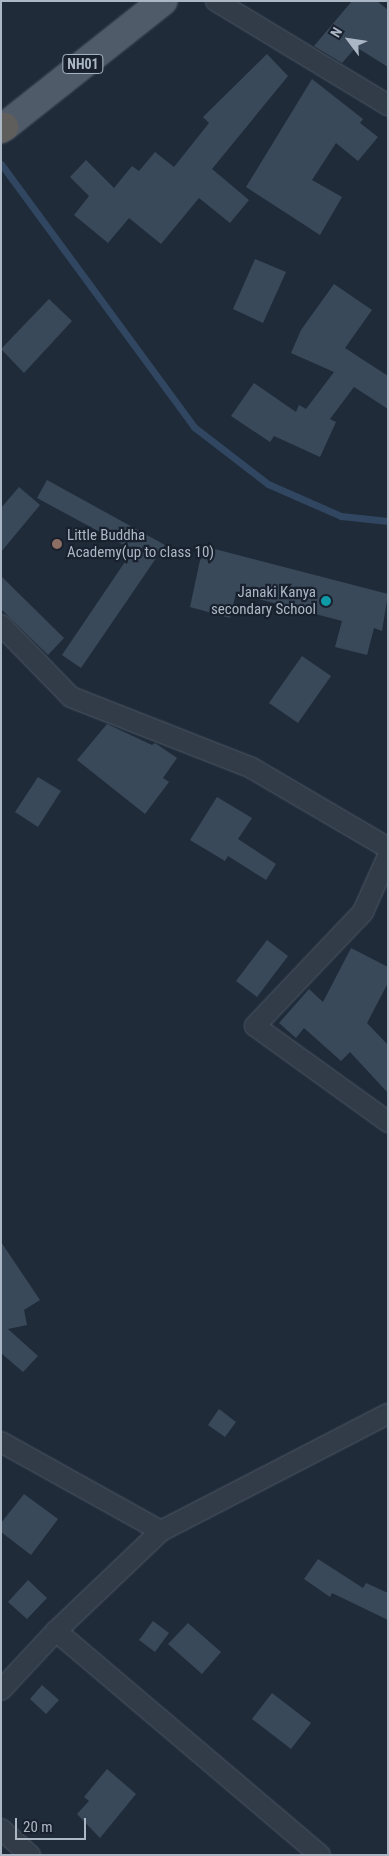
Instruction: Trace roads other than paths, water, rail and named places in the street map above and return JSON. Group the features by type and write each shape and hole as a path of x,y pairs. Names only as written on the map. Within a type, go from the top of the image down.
{"main road":[{"name":"NH01","path":"2,128 163,1"}],"street":[{"path":"216,1 388,105"},
{"path":"1,625 72,697 250,767 388,848"},
{"path":"388,856 363,912 255,1026 388,1122"},
{"path":"1,1690 56,1631 162,1531 388,1414"},
{"path":"1,1442 162,1531"},
{"path":"56,1631 320,1855"},
{"path":"1,1829 30,1855"}],"waterway":[{"path":"1,164 194,427 268,484 341,516 388,521"}],"place":[{"name":"Little Buddha Academy(up to class 10)","path":"57,544"},
{"name":"Janaki Kanya secondary School","path":"326,601"}]}
